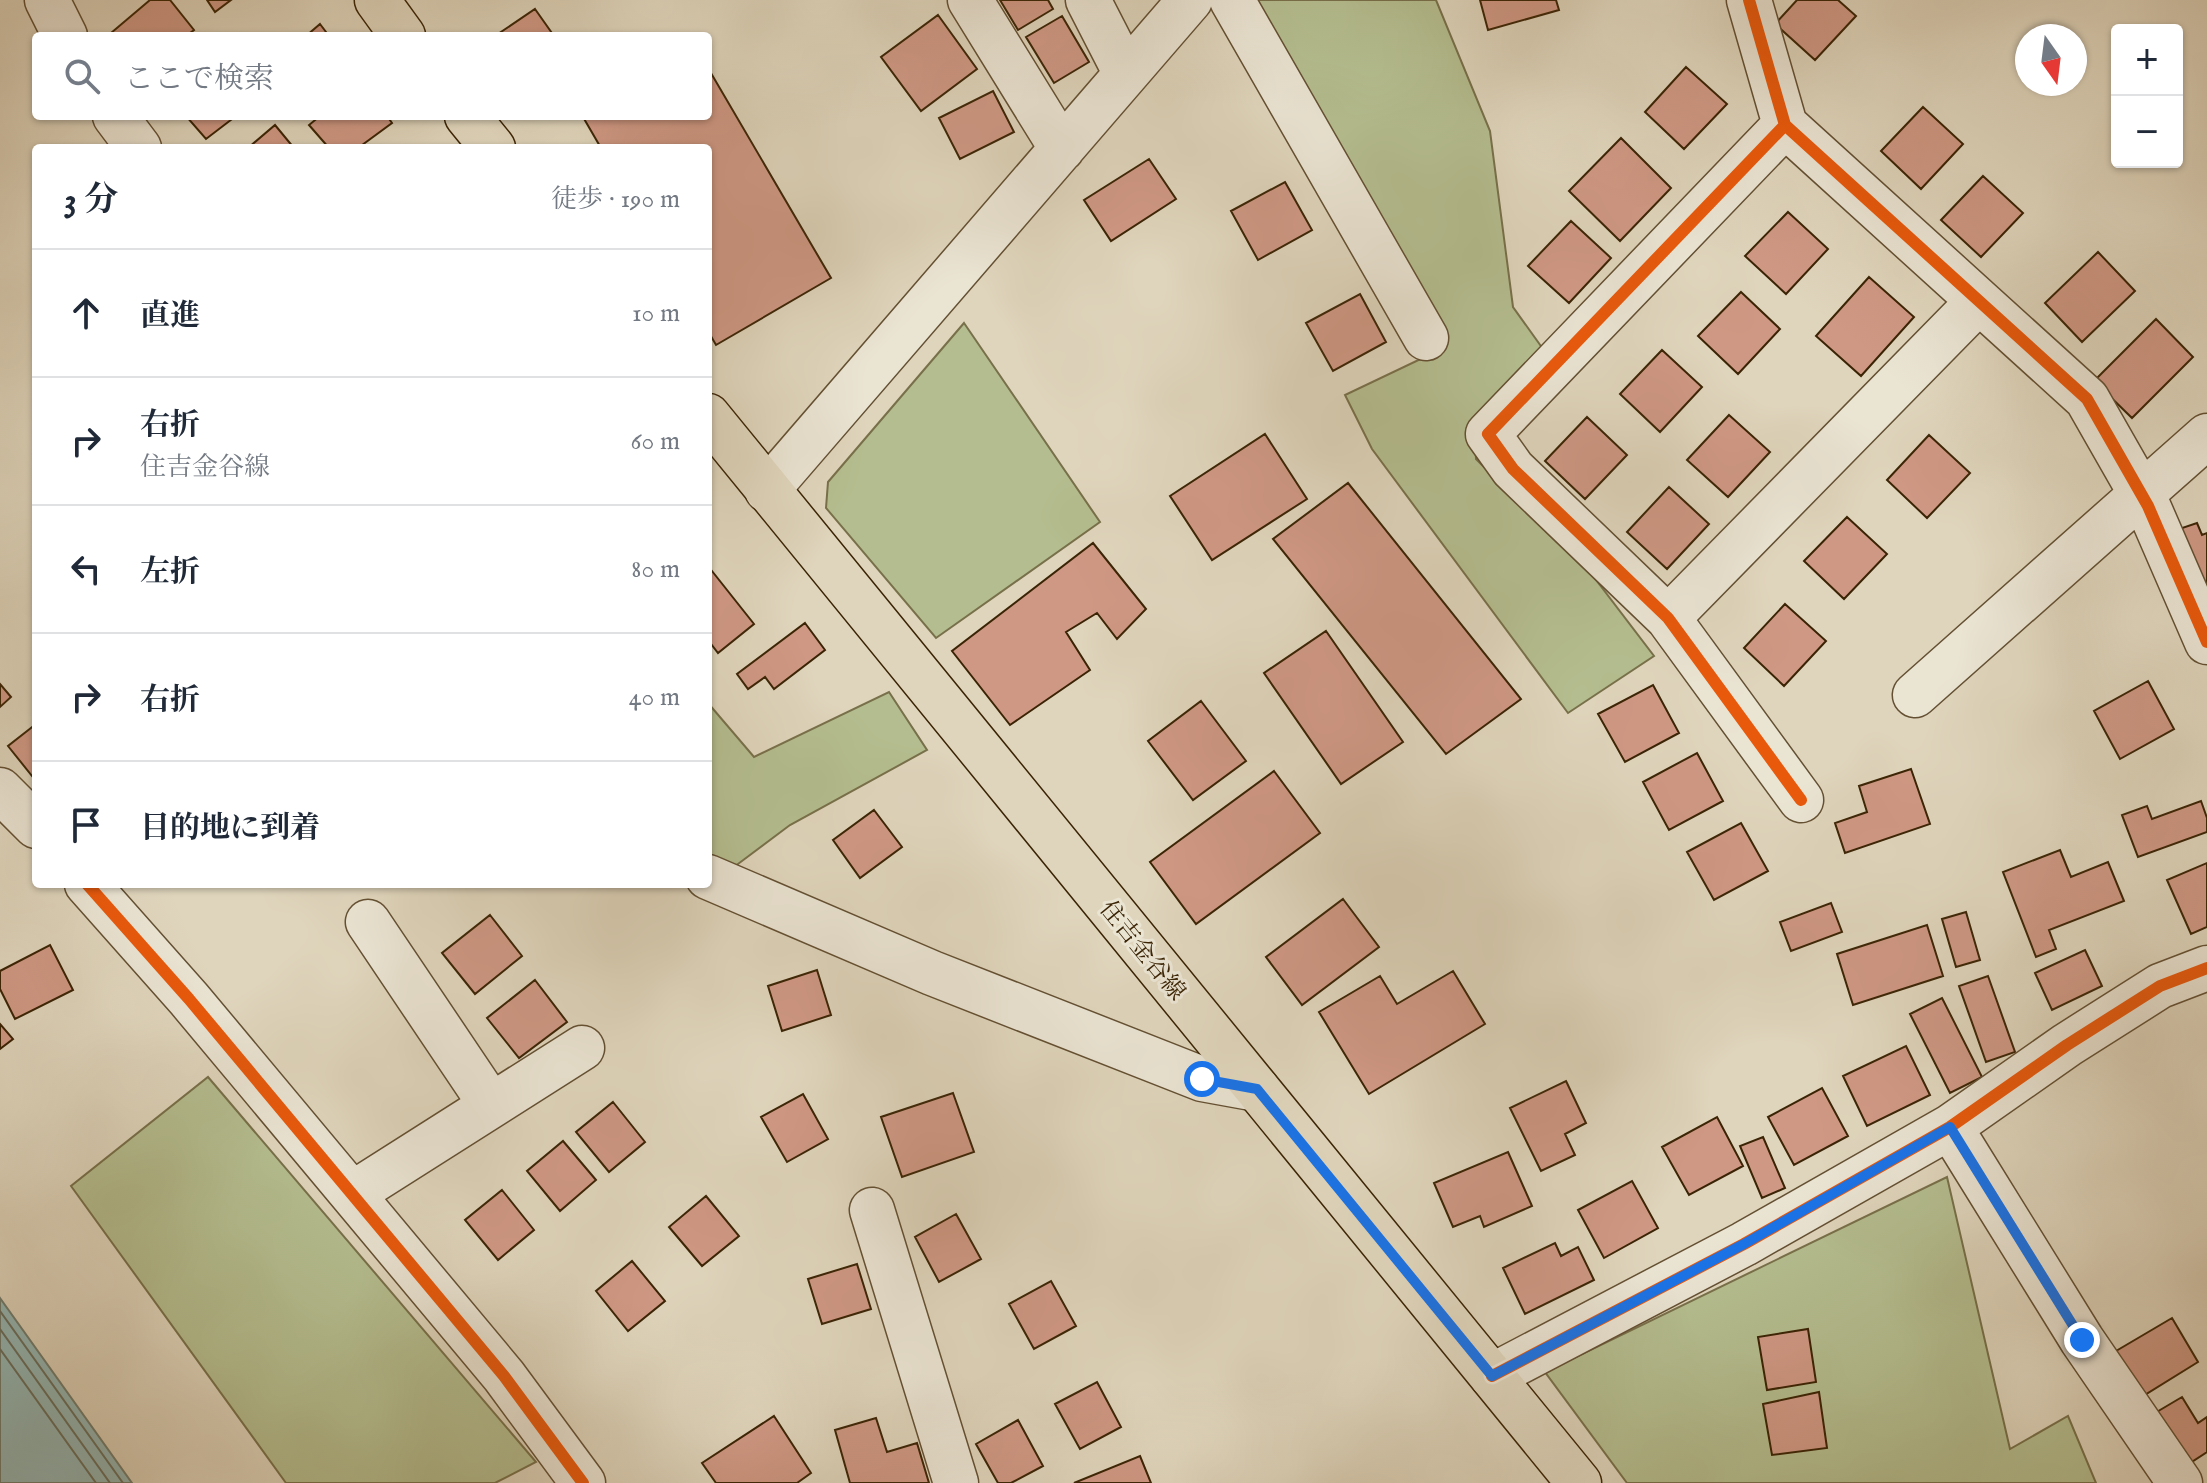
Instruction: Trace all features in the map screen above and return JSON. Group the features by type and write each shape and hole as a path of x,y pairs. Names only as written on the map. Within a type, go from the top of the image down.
{"main road":[{"path":"377,0 400,32"},
{"path":"470,120 490,144"},
{"name":"住吉金谷線","path":"712,421 1579,1483"}],"street":[{"path":"47,0 63,32"},
{"path":"970,0 1062,149"},
{"path":"1088,0 1126,74"},
{"path":"767,490 1190,0"},
{"path":"1232,0 1426,338"},
{"path":"1749,0 1785,125 2087,399 2142,495 2207,642"},
{"path":"118,120 136,144"},
{"path":"1785,125 1488,434 1513,469 1668,618 1801,800"},
{"path":"1668,618 1979,301"},
{"path":"1915,695 2207,436"},
{"path":"0,790 32,822"},
{"path":"712,879 932,973 1202,1079 1257,1089"},
{"path":"91,888 189,999 504,1376 583,1483"},
{"path":"368,922 491,1105"},
{"path":"1492,1376 1744,1244 1950,1127 2067,1045 2160,986 2207,968"},
{"path":"352,1194 582,1048"},
{"path":"1950,1127 2082,1340 2180,1483"},
{"path":"872,1210 956,1483"}],"green space":[{"path":"1251,0 1436,0 1490,131 1513,307 1543,349 1475,437 1476,459 1593,576 1654,656 1568,713 1372,449 1345,395 1427,356"},
{"path":"964,323 1100,522 936,638 826,508 828,482"},
{"path":"889,692 927,750 790,825 734,867 712,861 712,708 754,757"},
{"path":"208,1077 536,1462 495,1483 286,1483 71,1186"},
{"path":"1947,1177 2010,1449 2068,1416 2096,1483 1627,1483 1545,1372"}],"water":[{"path":"0,1298 132,1483 0,1483"}],"building":[{"path":"150,0 170,0 194,30 191,32 112,32"},
{"path":"207,0 231,0 215,12"},
{"path":"1000,0 1048,0 1053,9 1018,30"},
{"path":"1480,0 1556,0 1559,10 1488,30"},
{"path":"1797,0 1838,0 1856,16 1815,60 1775,24"},
{"path":"535,9 551,32 501,32"},
{"path":"938,15 977,69 921,111 881,57"},
{"path":"1062,16 1089,62 1054,83 1026,37"},
{"path":"320,24 326,32 311,32"},
{"path":"1686,67 1727,104 1684,149 1645,112"},
{"path":"712,75 831,278 716,345 712,338 712,144 599,144 585,120 712,120"},
{"path":"993,91 1014,132 960,159 939,118"},
{"path":"1923,107 1963,144 1921,189 1881,151"},
{"path":"189,120 231,120 206,139"},
{"path":"315,120 390,120 392,123 363,144 326,144 309,125"},
{"path":"275,125 291,144 253,144"},
{"path":"1621,138 1671,188 1620,241 1569,191"},
{"path":"1149,159 1176,199 1111,241 1084,200"},
{"path":"1983,176 2023,213 1981,257 1941,220"},
{"path":"1285,182 1312,230 1258,260 1231,211"},
{"path":"1788,212 1828,249 1786,294 1745,256"},
{"path":"1571,221 1611,258 1569,303 1528,266"},
{"path":"2098,252 2135,291 2082,342 2045,303"},
{"path":"1869,277 1914,317 1861,376 1816,336"},
{"path":"1741,292 1780,329 1738,374 1698,336"},
{"path":"1360,294 1386,342 1333,371 1306,323"},
{"path":"2156,319 2193,357 2132,418 2094,381"},
{"path":"1662,350 1702,387 1660,432 1620,394"},
{"path":"1729,415 1770,452 1728,497 1687,460"},
{"path":"1587,417 1627,455 1585,499 1545,461"},
{"path":"1265,434 1307,499 1212,560 1170,496"},
{"path":"1929,435 1970,473 1927,518 1887,480"},
{"path":"1348,483 1521,699 1446,754 1273,539"},
{"path":"1669,487 1709,524 1667,569 1627,532"},
{"path":"1847,517 1887,554 1844,599 1804,561"},
{"path":"2197,523 2202,535 2207,533 2207,586 2203,588 2179,529"},
{"path":"1093,543 1146,609 1117,639 1097,613 1066,632 1090,670 1010,725 952,651"},
{"path":"712,571 754,624 718,653 712,645"},
{"path":"1785,604 1826,641 1784,686 1744,648"},
{"path":"805,623 825,650 774,689 765,677 748,689 737,674"},
{"path":"1326,631 1403,742 1341,784 1264,673"},
{"path":"2148,681 2174,729 2120,759 2094,711"},
{"path":"0,684 11,697 0,707"},
{"path":"1653,685 1679,733 1625,762 1598,714"},
{"path":"1201,701 1246,761 1193,800 1148,741"},
{"path":"32,727 32,776 8,746"},
{"path":"1697,753 1723,801 1669,830 1643,782"},
{"path":"1911,769 1930,824 1845,853 1835,823 1867,812 1859,786"},
{"path":"1274,771 1320,833 1196,924 1150,862"},
{"path":"2201,801 2207,818 2207,832 2138,857 2122,815 2147,806 2152,819"},
{"path":"874,810 902,847 860,878 833,840"},
{"path":"1741,823 1768,871 1714,900 1687,852"},
{"path":"2060,850 2071,877 2108,862 2124,901 2049,930 2056,949 2036,957 2003,872"},
{"path":"2207,863 2207,927 2191,934 2167,880"},
{"path":"1343,899 1379,947 1302,1005 1266,957"},
{"path":"1831,903 1842,932 1791,951 1780,922"},
{"path":"1966,912 1980,960 1956,967 1942,919"},
{"path":"490,915 522,956 475,994 442,953"},
{"path":"1927,925 1943,976 1853,1005 1837,954"},
{"path":"50,945 73,990 15,1019 0,989 0,971"},
{"path":"2085,950 2102,986 2052,1010 2035,973"},
{"path":"817,970 831,1015 782,1031 768,986"},
{"path":"1453,971 1485,1024 1369,1094 1319,1012 1380,976 1397,1004"},
{"path":"1988,976 2015,1052 1986,1062 1959,986"},
{"path":"535,980 567,1022 519,1058 487,1018"},
{"path":"1942,998 1982,1077 1950,1093 1910,1014"},
{"path":"0,1024 13,1039 0,1049"},
{"path":"1906,1046 1930,1095 1867,1126 1843,1076"},
{"path":"1566,1081 1586,1123 1565,1134 1575,1155 1541,1171 1510,1108"},
{"path":"1822,1088 1848,1136 1794,1165 1768,1117"},
{"path":"953,1093 974,1152 902,1177 881,1117"},
{"path":"803,1094 828,1139 787,1162 761,1117"},
{"path":"613,1102 645,1142 609,1172 576,1132"},
{"path":"1717,1117 1743,1166 1689,1195 1662,1147"},
{"path":"1763,1137 1785,1188 1762,1198 1740,1146"},
{"path":"563,1141 596,1180 560,1211 527,1171"},
{"path":"1508,1152 1532,1206 1484,1227 1480,1216 1453,1227 1434,1183"},
{"path":"1632,1181 1658,1228 1604,1258 1578,1210"},
{"path":"502,1190 534,1230 498,1260 465,1220"},
{"path":"706,1196 739,1236 702,1266 669,1227"},
{"path":"956,1214 981,1259 939,1282 915,1237"},
{"path":"1555,1243 1561,1256 1578,1247 1594,1280 1525,1314 1503,1268"},
{"path":"632,1261 665,1301 628,1331 596,1291"},
{"path":"857,1264 871,1309 822,1324 808,1279"},
{"path":"1051,1281 1076,1326 1034,1349 1009,1304"},
{"path":"2172,1318 2198,1362 2143,1396 2116,1351"},
{"path":"1808,1329 1816,1382 1767,1390 1758,1337"},
{"path":"1097,1382 1121,1427 1080,1449 1055,1404"},
{"path":"1819,1392 1827,1448 1772,1455 1763,1404"},
{"path":"2182,1397 2198,1423 2207,1417 2207,1452 2187,1465 2155,1413"},
{"path":"774,1416 811,1473 797,1483 716,1483 702,1463"},
{"path":"876,1418 887,1452 917,1443 929,1483 850,1483 835,1430"},
{"path":"1018,1420 1043,1466 1011,1483 998,1483 976,1444"},
{"path":"1140,1456 1151,1483 1074,1483"}],"cycle path":[{"path":"1749,0 1785,125 2087,399 2148,506 2207,642"},
{"path":"1785,125 1488,434 1513,469 1668,618 1801,800"},
{"path":"91,888 189,999 504,1376 583,1483"},
{"path":"1492,1376 1744,1244 1950,1127 2067,1045 2160,986 2207,968"}],"route":[{"path":"1202,1079 1257,1089 1492,1376 1744,1244 1950,1127 2082,1340"}]}
